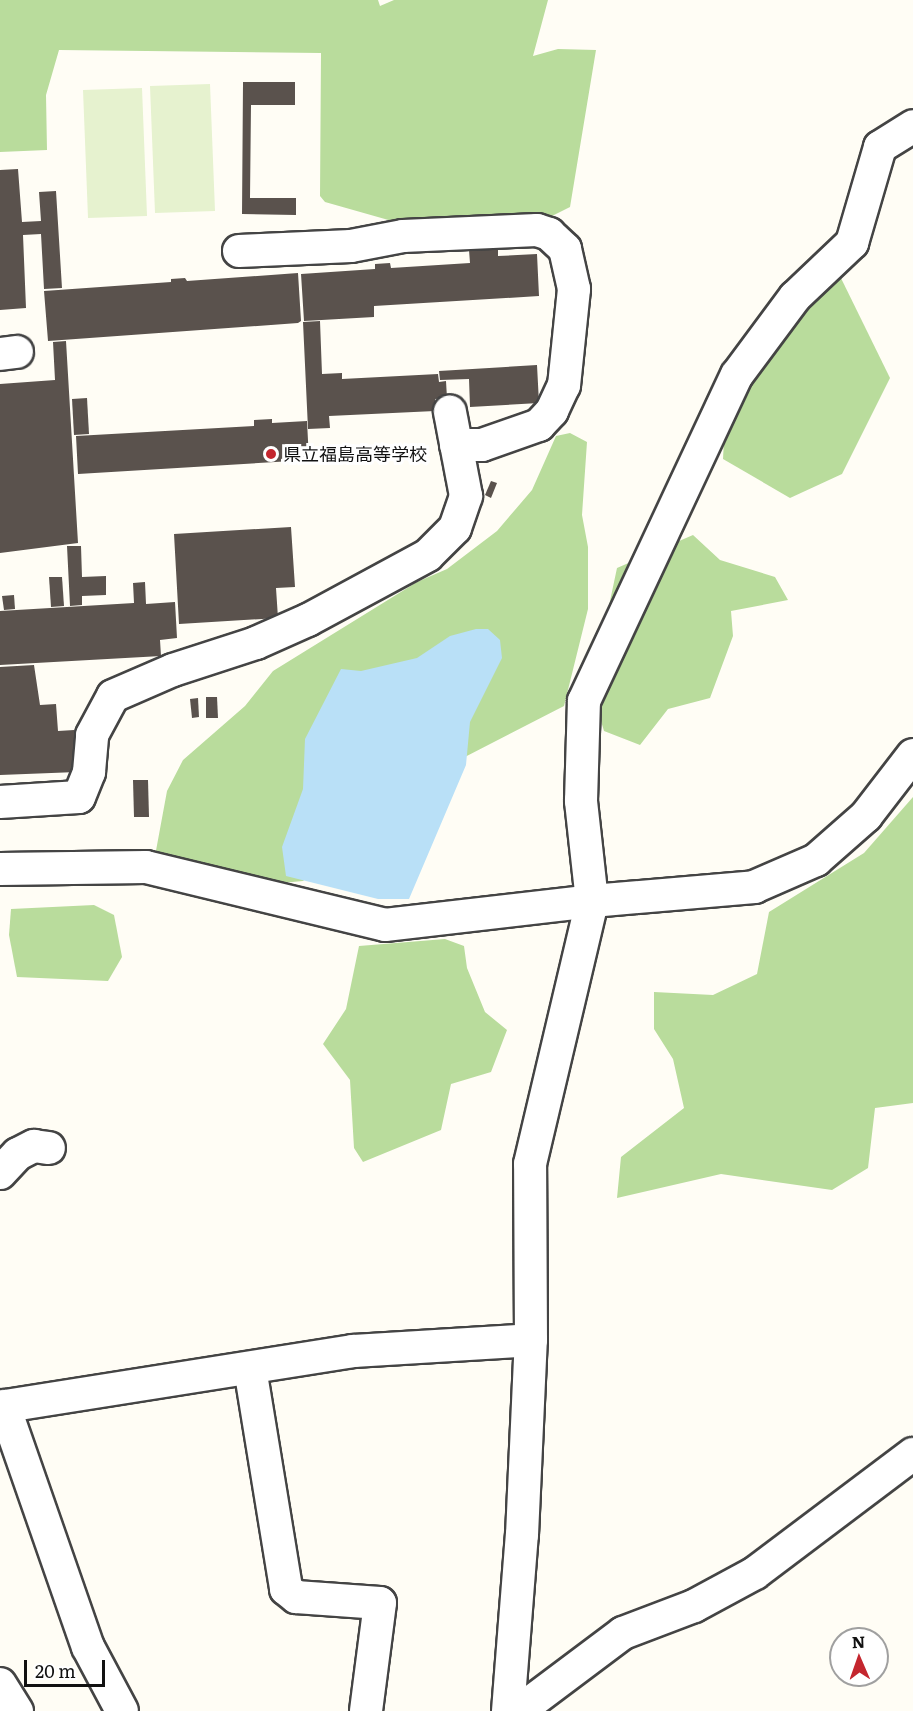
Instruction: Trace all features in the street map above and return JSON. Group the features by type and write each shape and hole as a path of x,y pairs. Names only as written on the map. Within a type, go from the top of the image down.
{"street":[{"path":"508,1711 522,1534 531,1340 530,1164 592,900 581,801 584,701 737,375 795,297 852,243 880,147 913,126"},
{"path":"239,251 351,246 403,236 537,230 549,234 565,249 574,289 564,385 556,402 539,425 482,445 456,445"},
{"path":"0,802 79,797 89,772 92,735 112,696 173,670 277,634 428,555 455,528 466,496 450,412"},
{"path":"0,869 146,867 385,925 592,900 754,887 816,860 866,816 913,754"},
{"path":"0,1173 18,1154 34,1146 49,1148"},
{"path":"122,1711 88,1647 2,1406 353,1351 531,1340"},
{"path":"250,1368 286,1589 296,1597 380,1603 366,1711"},
{"path":"519,1711 623,1633 694,1606 755,1573 913,1454"},
{"path":"0,1684 17,1711"}],"green space":[{"path":"0,0 378,0 380,6 394,0 548,0 533,56 558,49 596,50 570,207 546,219 399,223 325,202 320,196 321,53 59,50 46,95 47,150 0,152"},
{"path":"210,84 215,211 155,213 150,86"},
{"path":"142,88 147,216 88,218 83,90"},
{"path":"837,270 890,378 842,474 790,498 723,459 724,440 747,381"},
{"path":"570,433 587,442 582,515 588,547 588,609 564,706 459,760 303,881 270,884 155,856 167,791 183,760 245,706 273,671 417,582 447,569 497,531 532,490 556,436"},
{"path":"693,535 720,560 775,577 788,600 731,611 733,636 710,698 668,709 640,745 604,731 597,708 600,648 617,568"},
{"path":"913,797 913,1103 875,1108 868,1168 832,1190 721,1174 617,1198 621,1157 684,1108 673,1059 654,1029 654,992 713,995 757,974 769,912 864,853"},
{"path":"94,905 114,915 122,957 108,981 17,977 9,935 11,909"},
{"path":"445,939 464,946 467,968 485,1012 507,1030 491,1072 451,1084 441,1130 363,1162 354,1148 350,1080 323,1044 346,1009 359,946"}],"water":[{"path":"476,629 488,629 500,640 502,658 470,722 466,765 409,899 378,899 286,876 282,847 303,789 305,739 341,669 361,671 417,658 450,636"}],"building":[{"path":"243,82 295,82 295,105 251,105 250,198 296,198 296,215 242,214"},
{"path":"18,169 22,222 41,221 39,192 56,191 62,288 44,289 41,234 23,235 26,308 0,310 0,170"},
{"path":"498,248 498,256 537,254 539,296 374,306 374,317 304,321 301,274 375,269 375,264 390,263 391,268 470,263 469,250"},
{"path":"298,273 301,321 298,323 48,341 44,291 171,282 171,279 185,278 187,281"},
{"path":"320,321 322,374 342,373 342,379 438,374 439,382 446,381 447,398 435,399 435,411 329,416 330,428 308,429 303,322"},
{"path":"66,341 78,543 0,553 0,384 55,380 53,342"},
{"path":"537,365 539,403 470,407 469,379 440,380 439,371"},
{"path":"87,398 89,434 74,435 72,399"},
{"path":"272,419 272,423 307,421 309,460 78,474 76,436 254,426 254,420"},
{"path":"491,481 497,483 491,498 485,495"},
{"path":"291,527 295,587 276,588 278,618 179,624 174,534"},
{"path":"67,546 81,546 82,577 106,576 106,595 82,596 82,605 70,606"},
{"path":"49,577 62,577 64,606 51,607"},
{"path":"145,582 146,604 175,602 177,638 160,640 161,656 0,665 0,611 134,603 133,583"},
{"path":"14,595 15,609 4,610 2,596"},
{"path":"34,665 40,705 56,704 58,731 74,730 77,772 0,775 0,667"},
{"path":"206,697 217,697 218,718 206,718"},
{"path":"198,698 199,717 192,718 190,699"},
{"path":"133,780 148,780 149,817 134,817"}],"place":[{"name":"県立福島高等学校","path":"271,454"}]}
